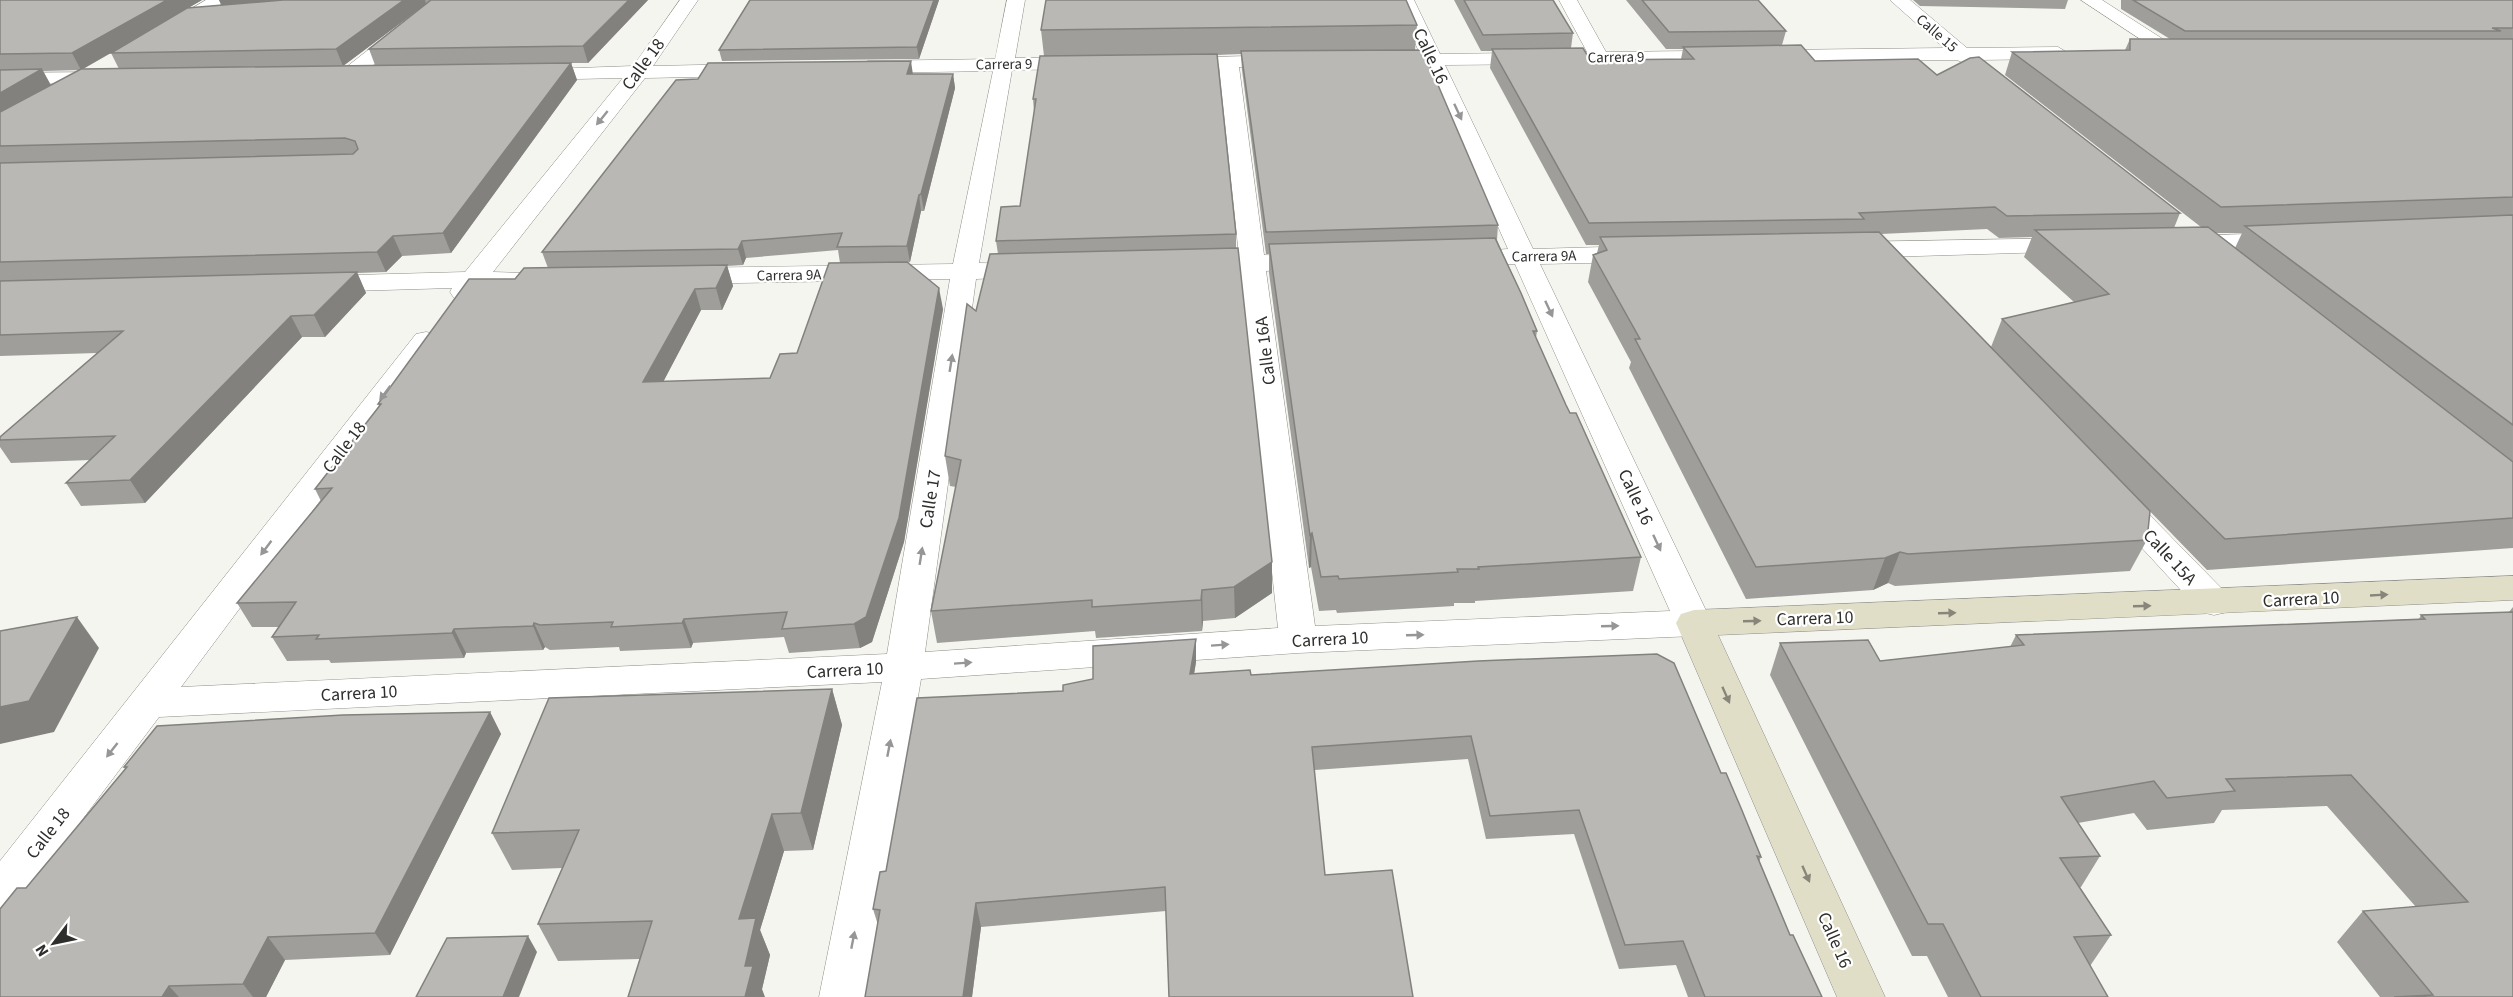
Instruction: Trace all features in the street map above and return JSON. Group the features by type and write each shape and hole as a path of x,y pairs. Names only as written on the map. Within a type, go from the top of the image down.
{"street":[{"name":"Calle 18","path":"0,895 472,280 638,73 689,0"},
{"name":"Calle 17","path":"843,997 904,667 964,272 1006,64 1016,0"},
{"name":"Calle 16","path":"1405,0 1694,623 1861,997"},
{"path":"1568,0 1599,57"},
{"name":"Calle 15","path":"1899,0 1988,75"},
{"path":"2090,0 2173,52"},
{"path":"146,40 184,18 225,7"},
{"path":"347,76 424,16"},
{"path":"2138,52 2197,52"},
{"name":"Carrera 9","path":"1365,60 2079,53"},
{"path":"51,97 118,57"},
{"path":"1158,63 1308,61"},
{"name":"Calle 16A","path":"1228,62 1255,264 1298,640"},
{"name":"Carrera 9","path":"844,68 1099,63"},
{"path":"509,74 763,70"},
{"path":"324,76 382,75"},
{"path":"0,79 127,78"},
{"path":"2174,222 2229,266"},
{"path":"2154,245 2310,240"},
{"path":"1832,250 2094,246"},
{"path":"1879,250 1903,276"},
{"name":"Carrera 9A","path":"1430,259 1666,254"},
{"path":"1173,266 1337,261"},
{"name":"Carrera 9A","path":"659,277 1057,269"},
{"path":"295,285 542,279"},
{"name":"Calle 15A","path":"2099,482 2214,603"},
{"name":"Carrera 10","path":"147,703 904,667 1298,640 2214,603 2513,588"}],"building":[{"path":"0,0 167,0 72,53 0,54"},
{"path":"283,0 404,0 336,49 111,53 187,8"},
{"path":"431,0 629,0 583,46 369,49"},
{"path":"750,0 934,0 917,47 719,50"},
{"path":"1046,0 1406,0 1417,25 1041,30"},
{"path":"1464,0 1553,0 1573,33 1483,35"},
{"path":"1642,0 1758,0 1786,31 1669,32"},
{"path":"2133,0 2513,0 2513,28 2492,28 2501,31 2185,31"},
{"path":"2130,39 2513,39 2513,197 2221,207 2012,52 2130,50"},
{"path":"1801,45 1815,61 1918,59 1937,75 1970,58 1979,57 2180,213 2007,216 1995,207 1859,213 1864,219 1589,223 1492,49 1583,48 1590,60 1694,59 1683,47"},
{"path":"1423,50 1498,225 1266,232 1241,51"},
{"path":"1217,54 1236,234 996,241 1001,207 1020,206 1040,56"},
{"path":"911,61 907,74 953,74 907,246 837,247 842,233 742,241 738,249 542,252 676,80 698,79 708,63"},
{"path":"571,63 443,233 393,236 377,252 0,262 0,163 353,154 358,149 355,141 345,138 0,146 0,112 81,69"},
{"path":"42,69 0,93 0,70"},
{"path":"2513,215 2513,425 2245,226"},
{"path":"2208,227 2513,462 2513,518 2225,539 2002,319 2109,294 2035,230"},
{"path":"1879,232 2150,511 2147,540 1908,554 1900,552 1885,558 1756,567 1635,339 1640,339 1593,255 1607,250 1600,237"},
{"path":"1495,238 1521,293 1537,331 1533,331 1566,405 1570,413 1576,413 1641,557 1478,567 1479,569 1457,569 1458,572 1339,579 1338,576 1321,577 1312,533 1310,535 1269,244"},
{"path":"1238,248 1272,562 1234,587 1202,590 1201,600 1092,607 1092,600 931,611 961,460 945,456 967,304 976,311 990,254"},
{"path":"907,262 939,288 899,518 866,617 854,624 782,629 787,612 684,619 682,623 611,627 613,622 540,625 534,623 533,626 454,629 452,633 316,639 319,635 272,637 296,602 237,603 332,488 315,489 381,404 378,404 469,279 515,279 524,268 727,265 716,288 695,289 643,382 770,378 780,354 797,353 829,263"},
{"path":"357,272 314,315 291,316 130,480 66,483 115,436 0,440 0,437 123,331 0,335 0,281"},
{"path":"2513,612 2513,997 2394,997 2433,995 2363,911 2468,902 2351,775 2226,779 2235,791 2167,798 2154,781 2061,797 2100,856 2060,858 2111,935 2074,937 2108,997 1981,997 1943,924 1928,924 1780,643 1868,640 1880,661 2024,645 2016,635 2425,619 2421,615"},
{"path":"77,617 29,701 0,707 0,631"},
{"path":"1196,639 1190,674 1250,670 1251,675 1478,661 1657,654 1674,663 1721,773 1726,773 1741,808 1761,857 1757,856 1790,935 1793,935 1822,997 1705,997 1683,941 1625,945 1579,810 1490,816 1471,736 1312,747 1325,875 1392,870 1413,997 1169,997 1165,887 976,903 963,997 865,997 880,910 873,909 880,872 886,871 917,698 1063,691 1063,685 1093,679 1093,646"},
{"path":"832,689 801,813 772,814 739,919 756,918 745,966 753,966 745,997 628,997 652,921 538,924 579,830 492,833 549,698"},
{"path":"490,712 375,933 268,937 243,984 169,986 162,997 0,997 0,909 17,888 26,888 127,767 124,767 157,726 343,715"},
{"path":"528,936 503,997 416,997 447,938"}]}
